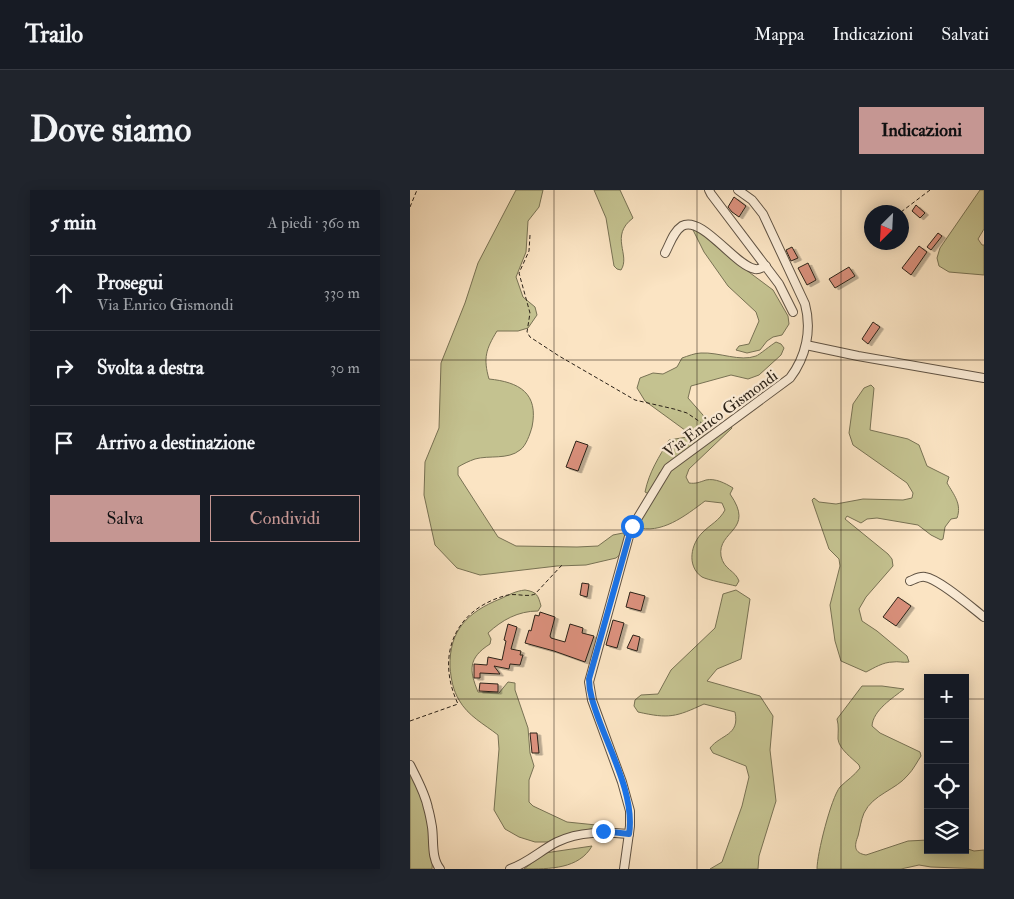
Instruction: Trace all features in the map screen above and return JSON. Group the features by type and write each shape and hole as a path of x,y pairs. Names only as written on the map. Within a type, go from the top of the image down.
{"street":[{"path":"710,190 711,194 779,284 793,312"},
{"name":"Via Enrico Gismondi","path":"624,869 629,834 629,808 622,782 589,688 590,675 633,523 651,499 667,469 790,378 796,370 806,345 808,324 805,304 763,214 755,203 738,190"},
{"path":"665,253 674,235 682,226 691,225 698,227 746,266 758,269 766,266"},
{"path":"806,345 984,378"},
{"path":"910,581 919,577 927,577 940,584 984,617"},
{"path":"410,765 428,805 433,828 434,855 436,865 440,869"},
{"path":"510,869 519,866 557,842 583,833 603,831 629,834"}],"path":[{"path":"410,207 417,190"},
{"path":"909,206 930,190"},
{"path":"530,235 529,251 519,273 530,313 527,332 530,337 559,356 636,400 687,414 716,432"},
{"path":"410,721 458,704 450,680 448,661 454,637 463,621 476,610 504,596 517,593 530,596 535,594 562,566"}],"shaded area":[{"path":"516,190 543,190 539,207 528,221 526,252 516,277 523,297 535,307 537,315 528,328 518,331 497,331 488,349 486,365 489,379 509,383 524,391 532,406 532,427 526,443 520,450 510,455 475,459 458,467 458,475 498,537 516,546 598,546 613,535 623,533 626,537 622,553 616,558 586,565 557,566 480,575 457,568 435,545 424,495 425,462 439,428 441,363 465,303 478,263"},
{"path":"594,190 620,190 633,218 622,232 624,258 621,270 614,266 606,218"},
{"path":"980,190 984,190 984,229 978,239 984,245 984,275 949,272 939,266 937,258 940,248"},
{"path":"693,230 700,232 726,255 773,290 788,316 789,324 782,335 767,341 760,350 747,353 736,350 739,346 749,344 759,321 756,312 728,286 704,252"},
{"path":"776,342 784,348 781,355 759,375 748,379 731,375 691,386 688,398 710,423 708,432 660,472 649,494 645,492 652,471 669,440 693,436 645,401 637,388 640,378 653,373 663,374 677,367 682,358 694,354 708,353 750,358 758,355"},
{"path":"871,385 874,388 870,430 908,439 919,445 927,466 949,477 947,483 959,508 957,518 951,519 945,527 943,539 941,540 918,525 877,518 867,519 861,523 847,516 845,519 892,559 893,566 866,597 859,609 862,621 907,656 909,662 886,663 866,672 841,661 835,641 830,605 840,566 839,559 829,549 812,500 814,498 819,502 836,504 863,499 903,500 912,498 913,493 907,483 853,445 849,433 853,404 864,388"},
{"path":"730,425 732,428 689,469 686,477 689,483 713,480 733,488 730,494 737,506 738,523 724,541 721,547 721,556 722,561 739,581 736,586 702,577 697,572 692,561 693,548 699,537 723,514 725,510 722,503 705,501 681,518 664,526 645,529 636,527 672,468"},
{"path":"525,590 536,595 541,606 538,611 531,611 511,617 488,633 491,639 490,644 478,654 472,665 475,684 478,692 499,693 508,682 515,683 515,690 528,728 530,753 534,766 529,780 529,802 533,806 567,822 606,826 605,829 576,833 547,842 535,842 519,837 505,829 494,810 499,749 498,735 463,706 454,688 450,667 453,643 457,633 470,616 512,593"},
{"path":"736,590 750,599 741,659 717,669 707,681 760,696 773,716 770,750 776,801 759,856 758,869 710,869 722,862 742,806 749,777 746,766 713,753 710,748 735,726 735,712 704,704 672,716 657,716 638,712 634,706 635,700 641,695 658,694 671,670 715,628 723,594"},
{"path":"862,686 904,689 889,700 880,710 873,720 872,726 880,733 920,752 921,756 912,771 903,780 873,801 868,807 863,816 856,843 857,851 866,855 908,841 924,840 924,854 969,854 969,849 984,850 984,869 919,865 901,869 817,869 825,826 836,793 860,768 839,743 837,719"},
{"path":"410,770 423,794 433,853 432,869 410,869"},
{"path":"592,846 586,854 572,863 554,868 524,869 545,853"}],"building":[{"path":"734,197 746,206 739,217 728,207"},
{"path":"916,205 925,213 920,218 912,211"},
{"path":"938,233 942,236 931,250 927,247"},
{"path":"919,246 927,252 911,275 902,268"},
{"path":"792,247 798,258 791,261 786,250"},
{"path":"808,263 816,280 807,285 798,268"},
{"path":"849,267 855,276 835,288 829,279"},
{"path":"873,322 880,327 868,344 862,339"},
{"path":"576,441 588,445 578,471 566,467"},
{"path":"582,583 589,584 587,597 580,595"},
{"path":"630,592 645,596 641,611 626,607"},
{"path":"898,597 911,606 896,626 883,617"},
{"path":"540,612 555,617 551,638 565,642 570,624 583,628 582,633 594,636 585,662 525,643 529,630 531,631 535,615 539,616"},
{"path":"613,620 624,623 617,648 606,645"},
{"path":"508,624 517,627 511,649 521,651 520,655 523,655 520,665 510,664 509,669 494,666 500,674 480,673 480,678 474,678 474,664 487,665 488,657 502,660"},
{"path":"633,635 640,637 637,651 627,648"},
{"path":"480,683 498,684 498,692 479,691"},
{"path":"530,733 537,733 539,753 532,753"}],"route":[{"path":"603,831 629,834 630,816 622,782 592,700 589,679 632,526"}]}
